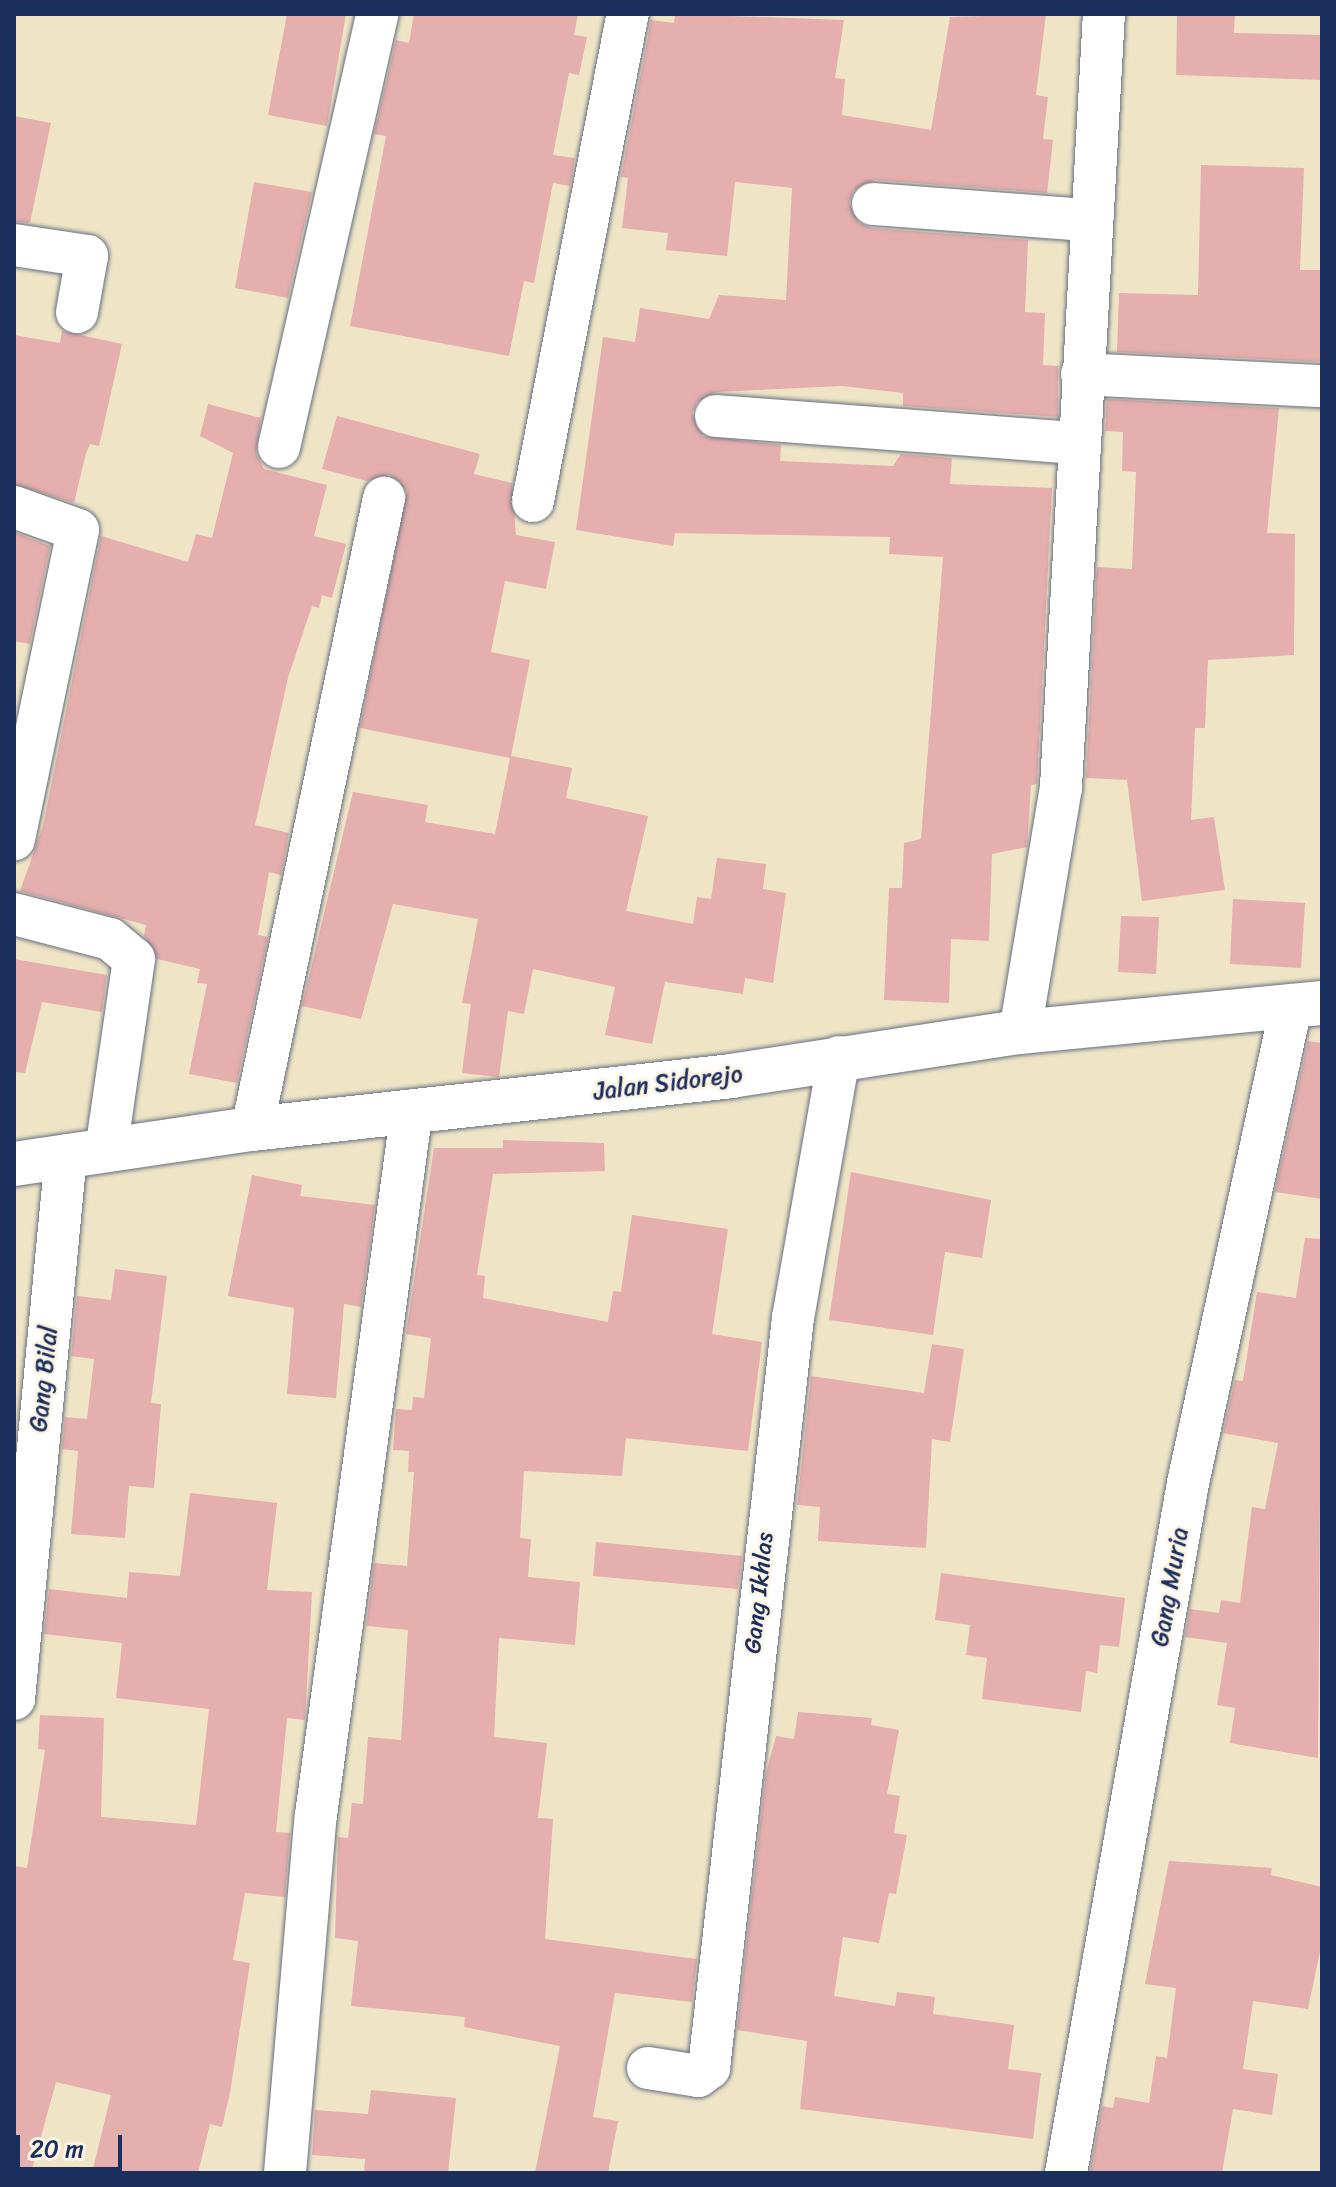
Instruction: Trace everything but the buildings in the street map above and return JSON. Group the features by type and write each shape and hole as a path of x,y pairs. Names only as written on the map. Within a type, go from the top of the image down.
{"street":[{"path":"279,447 377,14"},
{"path":"533,501 628,14"},
{"path":"1020,1032 1061,787 1088,220 1104,14"},
{"path":"873,204 1088,220"},
{"path":"14,245 87,256 77,312"},
{"path":"1082,374 1322,386"},
{"path":"716,416 1079,443"},
{"path":"252,1129 384,498"},
{"path":"14,507 78,530 14,839"},
{"name":"Gang Bilal","path":"14,914 110,939 134,959 86,1152 14,1699"},
{"name":"Jalan Sidorejo","path":"14,1164 252,1129 411,1116 1020,1032 1307,1004"},
{"name":"Gang Muria","path":"1066,2173 1188,1483 1307,1004"},
{"name":"Gang Ikhlas","path":"648,2068 698,2076 709,2068 769,1504 839,1057"},
{"path":"285,2173 316,1815 411,1116"}]}
